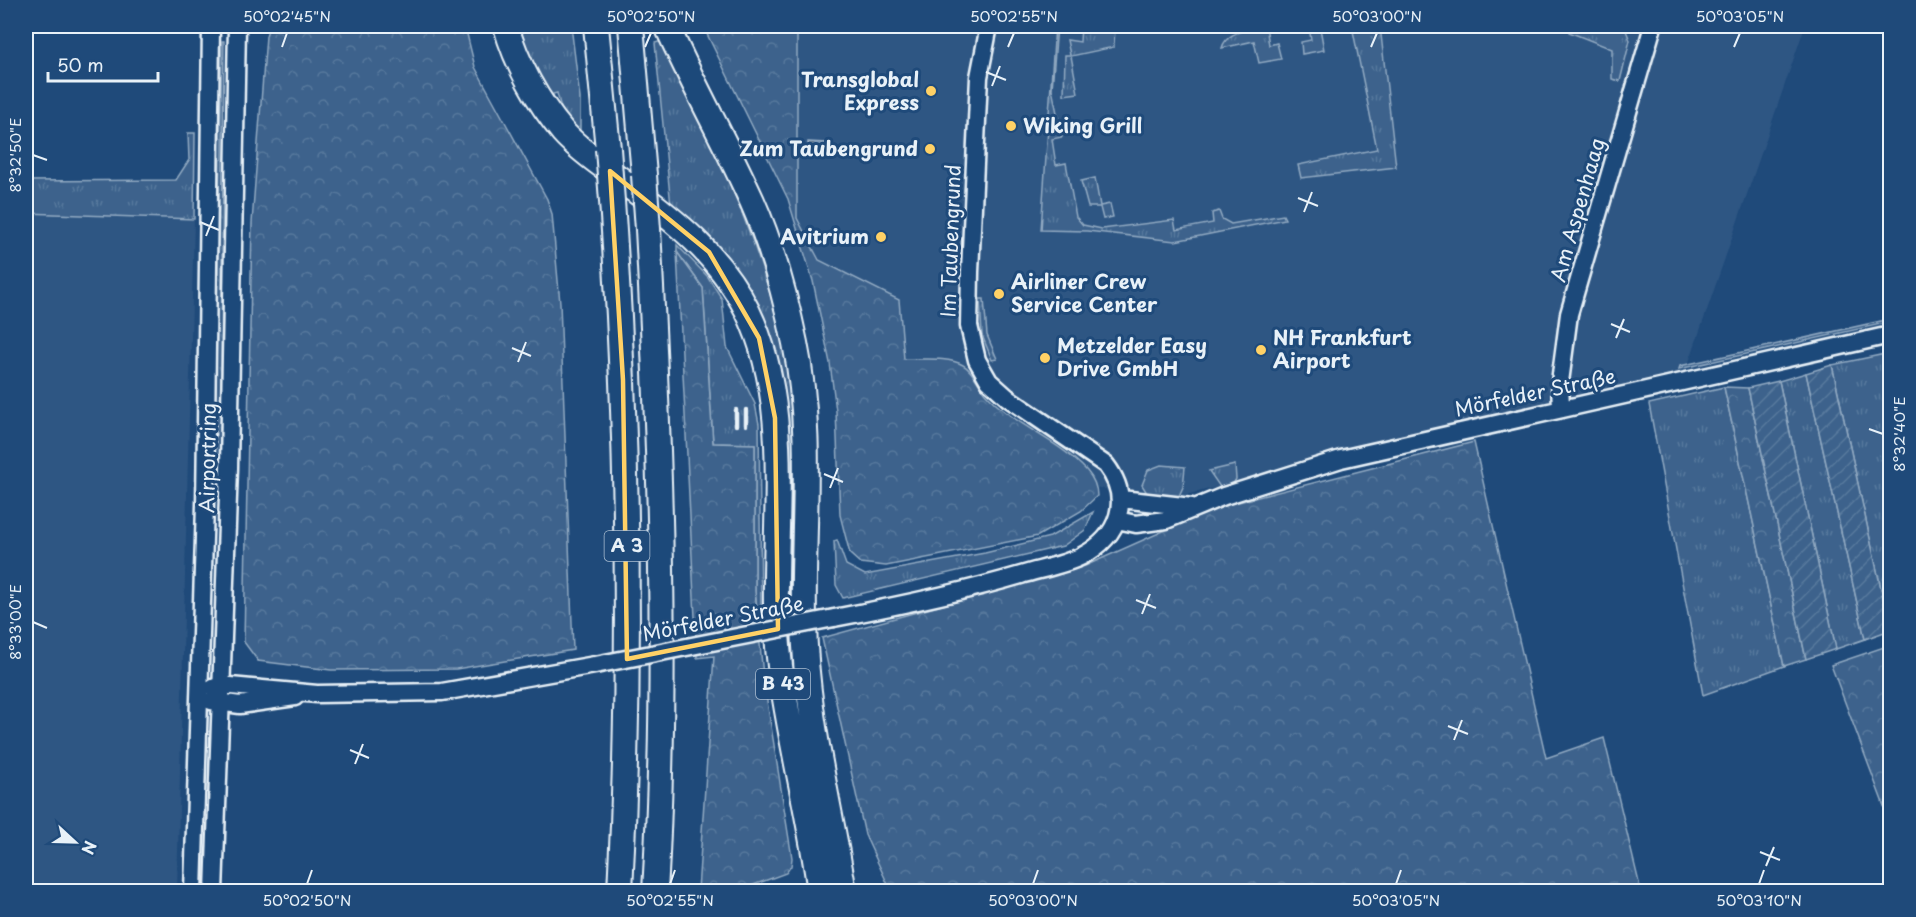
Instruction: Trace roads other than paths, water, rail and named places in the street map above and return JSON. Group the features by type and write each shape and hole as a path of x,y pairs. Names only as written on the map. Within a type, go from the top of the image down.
{"highway":[{"name":"B 43","path":"506,26 522,68 564,133 586,153 676,222 714,260 746,310 766,360 776,418 775,567 780,665 798,766 826,857 844,891"},
{"name":"A 3","path":"596,26 612,201 626,492 627,725 620,891"},
{"name":"A 3","path":"631,26 648,229 663,587 663,724 655,891"},
{"name":"B 43","path":"667,26 752,200 788,311 805,415 805,640 810,705 818,750 826,857 820,891"},
{"name":"B 43","path":"810,891 826,857"},
{"name":"B 43","path":"826,857 854,891"}],"street":[{"name":"Airportring","path":"193,891 205,493 212,26"},
{"name":"Airportring","path":"214,891 229,468 237,26"},
{"name":"Im Taubengrund","path":"989,26 981,62 970,272 969,327 977,360 989,381 1008,398 1106,465 1118,480 1121,499"},
{"name":"Am Aspenhaag","path":"1561,409 1560,382 1569,314 1653,26"},
{"name":"Mörfelder Straße","path":"1117,520 1136,524 1166,520 1193,507 1341,459 1890,335"},
{"name":"Mörfelder Straße","path":"220,685 317,694 441,693 595,665 972,589 1065,562 1091,550 1107,535 1117,520 1121,499 1193,507"},
{"path":"198,696 220,685"},
{"name":"Mörfelder Straße","path":"198,696 220,705 240,705 317,694"}],"water":[{"path":"808,142 826,143 825,157 808,157"}],"railway":[{"path":"736,410 736,425"},
{"path":"746,410 746,425"}],"place":[{"name":"Transglobal Express","path":"931,91"},
{"name":"Wiking Grill","path":"1011,126"},
{"name":"Zum Taubengrund","path":"930,149"},
{"name":"Avitrium","path":"881,237"},
{"name":"Airliner Crew Service Center","path":"999,294"},
{"name":"NH Frankfurt Airport","path":"1261,350"},
{"name":"Metzelder Easy Drive GmbH","path":"1045,358"}]}
